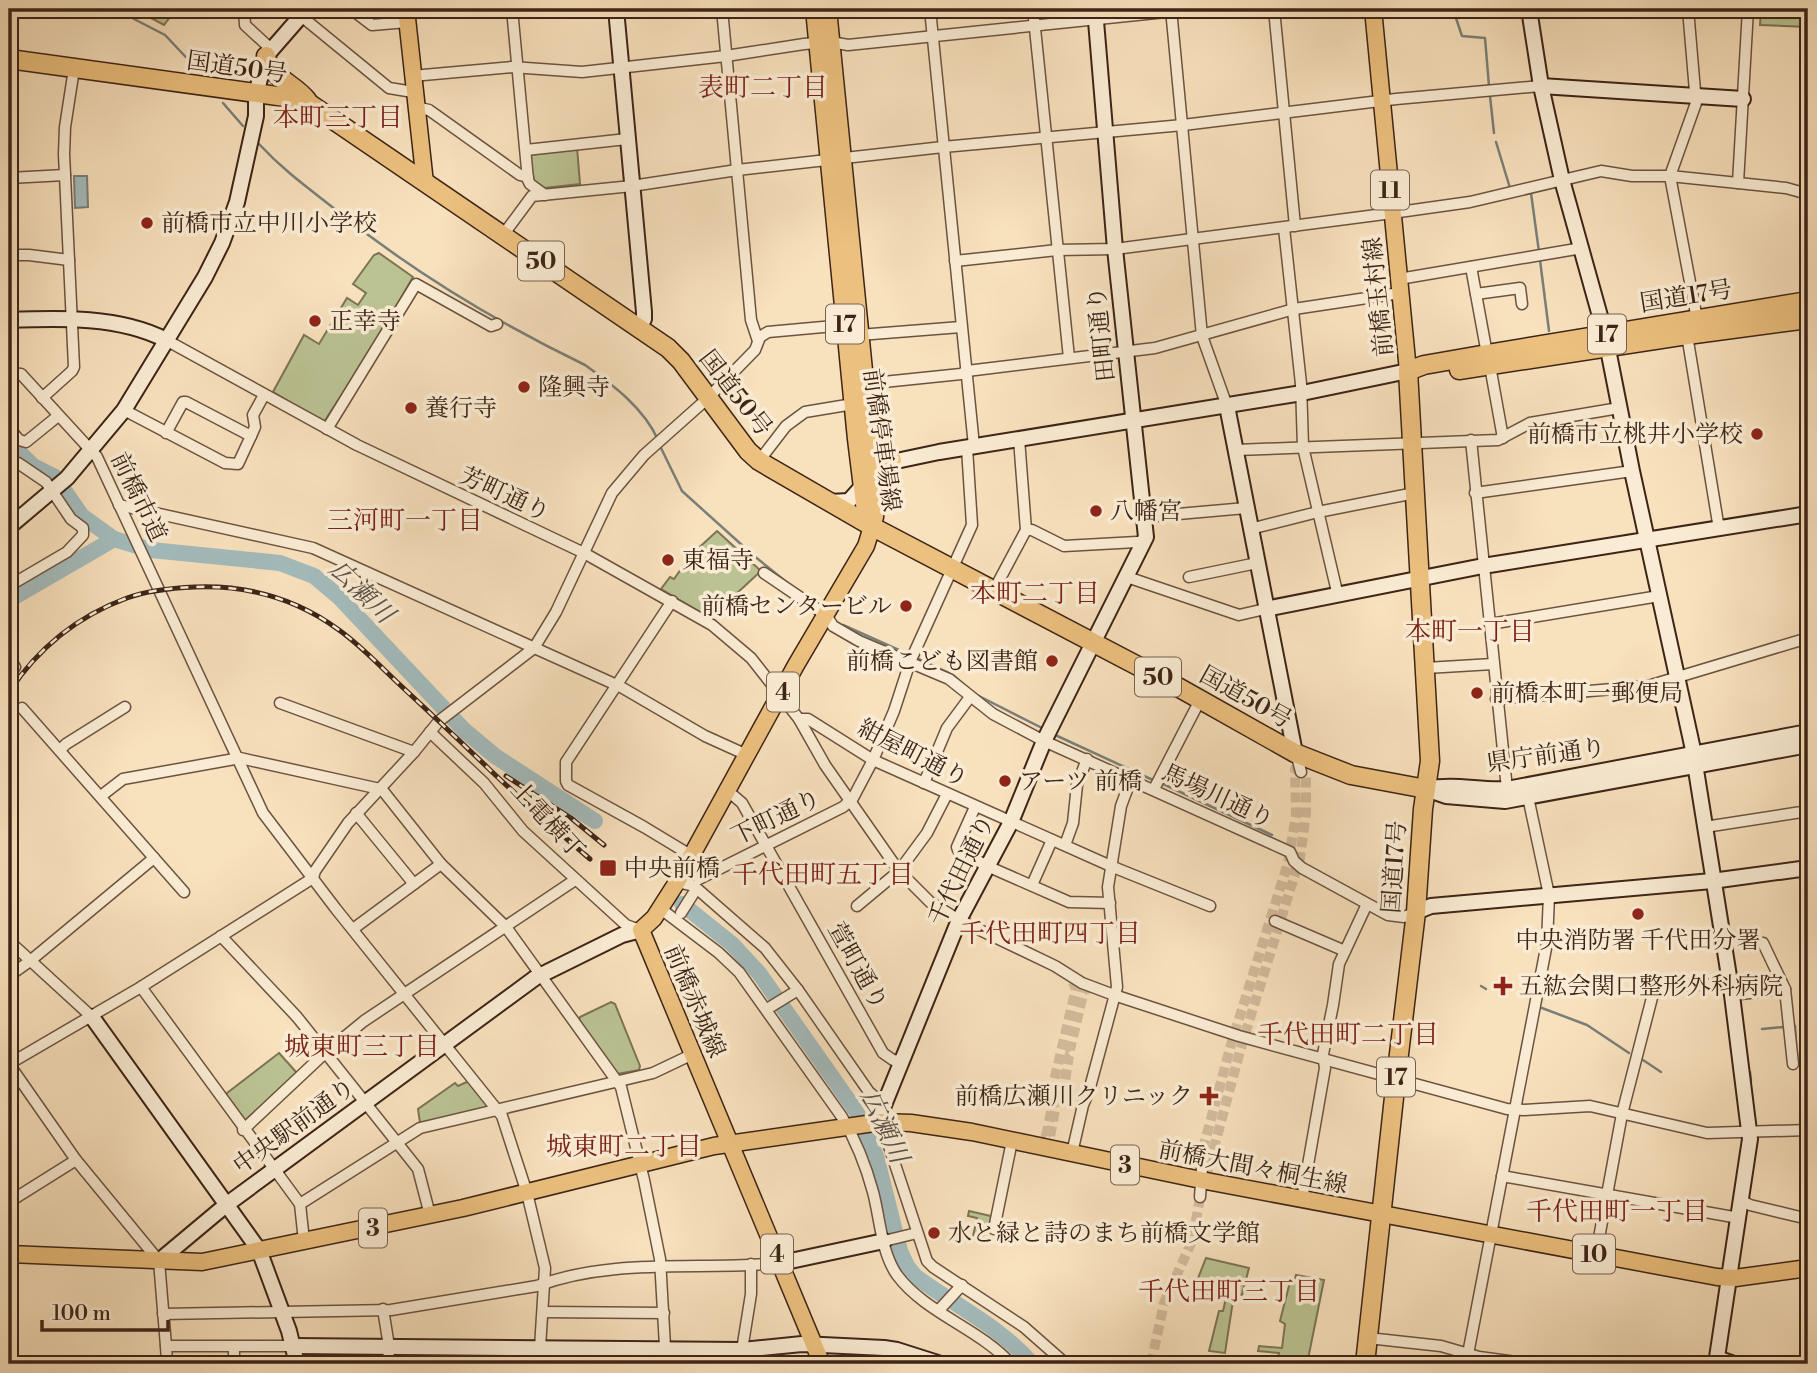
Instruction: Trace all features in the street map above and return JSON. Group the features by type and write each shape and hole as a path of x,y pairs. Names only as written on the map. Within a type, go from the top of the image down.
{"highway":[{"path":"268,52 272,71 301,92 310,104"},
{"name":"国道50号","path":"9,59 292,98 310,104 639,327 674,354 748,451 759,461 871,527 1093,642 1296,753 1351,775 1426,789"},
{"name":"国道17号","path":"1365,1364 1395,1079 1416,912 1430,761 1408,371 1424,365 1488,360 1606,340 1697,318 1808,301"},
{"name":"国道17号","path":"1606,340 1687,335 1808,319"}],"main road":[{"name":"前橋停車場線","path":"814,9 824,42 853,404 877,463"},
{"name":"前橋停車場線","path":"824,42 828,9"},
{"name":"前橋玉村線","path":"1373,9 1408,371"},
{"path":"406,15 425,183"},
{"name":"前橋停車場線","path":"835,160 859,335 869,433 876,450 877,501 871,527"},
{"path":"877,463 885,517 900,540"},
{"name":"前橋停車場線","path":"871,527 865,512 862,487 877,463"},
{"name":"前橋赤城線","path":"822,1364 641,930 661,909 684,869 866,546 871,527"},
{"name":"前橋大間々桐生線","path":"9,1254 202,1262 430,1215 730,1144 863,1124 924,1125 1012,1141 1048,1142 1072,1153 1201,1182 1381,1215"},
{"name":"10","path":"1381,1215 1729,1278 1808,1268"}],"street":[{"path":"244,9 245,25 268,52 304,12 389,88 413,92 517,68 575,72 726,56 824,42 848,45 1035,26 1095,15 1195,9"},
{"path":"351,9 372,26 406,15"},
{"path":"512,9 528,177 530,184 545,195"},
{"path":"616,9 644,312 644,319 639,327"},
{"path":"722,9 751,320 758,341"},
{"path":"850,802 873,760 894,711 910,662 972,525 967,371 930,9"},
{"path":"1033,9 1069,358"},
{"path":"1274,9 1284,112 1303,447 1338,596"},
{"path":"1528,9 1541,86 1562,180 1606,340 1694,760 1730,990 1750,1130 1742,1200 1716,1361 1734,1364"},
{"path":"1688,9 1696,103 1670,176 1697,318"},
{"path":"1738,183 1748,9"},
{"path":"1171,10 1202,336 1227,406 1265,609 1301,772"},
{"name":"田町通り","path":"1093,642 1146,537 1115,249 1095,15"},
{"name":"前橋市道","path":"268,52 256,94 256,116 237,202 222,243 205,278 124,410 91,452 97,457 263,813 502,1116 527,1193 545,1268 539,1364"},
{"path":"42,398 74,369 65,127 74,69"},
{"path":"503,235 530,197 943,147 1183,125 1382,101 1541,86 1743,99"},
{"path":"413,92 429,110 520,175 528,177"},
{"path":"526,150 627,139"},
{"path":"955,261 1056,250 1115,249 1392,213 1470,202 1601,171 1632,176 1670,176 1786,188 1808,194"},
{"path":"9,178 65,175"},
{"path":"864,384 1155,348 1294,309 1471,267 1582,248"},
{"path":"9,254 69,260"},
{"path":"1471,267 1503,438"},
{"path":"327,429 416,284 491,326 497,324"},
{"path":"1476,295 1520,288 1522,304"},
{"path":"9,320 72,320 128,325 166,340"},
{"path":"167,1364 159,1261 76,1160 9,1064 92,1017 313,878 315,871 356,813 443,718 534,648 556,612 612,493 662,438 708,398 755,350 758,341 768,332 845,325 859,335 961,327"},
{"path":"1687,335 1718,523 1723,527"},
{"name":"芳町通り","path":"166,340 327,429 470,501 584,553 712,625 751,658 799,719 850,802 898,871 930,902 959,920 1055,966 1082,984 1239,1036 1514,1110 1590,1106 1707,1133 1808,1130"},
{"path":"877,463 1227,406 1408,371"},
{"path":"9,373 21,374 91,452 53,492 9,527"},
{"path":"124,410 232,465 237,464 251,436 255,427 253,415 264,395"},
{"path":"166,433 183,402 186,402 251,436"},
{"path":"759,461 786,426 805,412 853,404"},
{"path":"1236,450 1503,438 1530,423 1619,408"},
{"path":"9,428 19,440 26,442 58,416"},
{"path":"994,590 1026,530 1019,439"},
{"path":"1471,440 1507,789"},
{"path":"9,463 18,463 46,482 71,519 83,528 83,535 67,552 9,586"},
{"path":"1475,493 1632,471"},
{"path":"829,502 849,501 862,487"},
{"path":"1250,529 1318,512 1415,493"},
{"path":"119,505 313,548 616,685 705,736 747,755"},
{"path":"1144,517 1246,508"},
{"path":"1127,577 1239,615 1483,566 1808,514"},
{"path":"1026,530 1064,546 1137,542 1143,545"},
{"path":"1189,577 1257,563"},
{"name":"馬場川通り","path":"764,573 826,615 833,626 859,641 949,679 993,714 1044,741 1131,779 1156,784 1290,852 1302,868 1367,904 1404,917 1416,912"},
{"path":"1490,624 1659,596"},
{"path":"672,601 566,762 566,783 684,869 691,897 765,948 869,1092 884,1105"},
{"path":"1496,699 1642,687 1808,638"},
{"name":"千代田通り","path":"863,1124 884,1105 959,920 1011,822 1044,741 1093,642"},
{"path":"9,657 15,667 9,676"},
{"path":"1426,668 1493,664"},
{"path":"924,783 947,728 970,697"},
{"path":"1156,784 1200,700"},
{"path":"280,703 414,752"},
{"path":"60,750 125,707"},
{"path":"22,708 184,892"},
{"name":"紺屋町通り","path":"799,719 808,719 873,760 975,807 1210,906"},
{"name":"上電横丁","path":"430,732 484,783 523,831 575,880 626,925 641,930"},
{"name":"県庁前通り","path":"1426,789 1446,796 1492,801 1528,797 1808,732"},
{"name":"県庁前通り","path":"1426,789 1447,785 1507,789 1808,745"},
{"path":"101,796 122,779 237,758 380,789 441,864 506,927 621,1087 661,1266 665,1357"},
{"path":"1065,845 1073,823 1077,785 1087,760"},
{"path":"1072,1153 1117,987 1108,887 1121,806 1131,779"},
{"name":"萱町通り","path":"728,791 742,803 883,1053 893,1060 901,1061"},
{"path":"857,906 898,871 927,833 947,794"},
{"path":"1468,1354 1547,943 1549,895 1528,797"},
{"name":"下町通り","path":"691,897 766,845 850,802"},
{"path":"975,807 957,846 958,850 987,866 1069,902 1110,903"},
{"path":"1704,827 1808,811"},
{"path":"356,813 414,884"},
{"path":"1032,885 1052,840"},
{"path":"9,976 153,858"},
{"path":"353,929 441,864"},
{"path":"1416,912 1431,906 1712,881 1808,868"},
{"path":"243,1130 326,1052 364,1021 575,880"},
{"path":"1302,1199 1325,1068 1324,1045 1339,964 1367,904"},
{"path":"661,909 730,962 863,1124 930,1264 1024,1327 1066,1364"},
{"path":"1275,921 1345,951"},
{"name":"中央駅前通り","path":"159,1261 226,1205 541,975 622,935 641,930"},
{"path":"221,936 297,1017 418,1169 430,1215"},
{"path":"9,941 92,1017 259,1250 282,1311 297,1364"},
{"path":"1763,943 1784,989 1793,1064"},
{"path":"1596,1254 1622,1114 1655,986 1730,990 1784,989"},
{"path":"141,987 243,1130 300,1204 304,1241"},
{"path":"767,1009 795,992"},
{"path":"300,1204 420,1128 653,1073 693,1054"},
{"path":"863,1124 873,1189 895,1273 918,1296 941,1307 1011,1364"},
{"path":"994,1229 1012,1141"},
{"path":"9,1202 76,1160"},
{"path":"1502,1176 1739,1218"},
{"path":"1742,1200 1750,1205 1808,1219"},
{"path":"163,1314 403,1308 594,1273 661,1266 781,1263 917,1233"},
{"path":"738,1355 751,1294 751,1264"},
{"path":"941,1307 962,1285"},
{"path":"383,1310 389,1364"},
{"path":"543,1312 664,1313"},
{"path":"1368,1338 1441,1346 1468,1354 1532,1364"},
{"path":"166,1346 539,1346 665,1357 738,1355 802,1344 897,1350 941,1364"},
{"path":"234,1347 234,1364"}],"green space":[{"path":"134,9 176,9 164,25"},
{"path":"1761,9 1808,9 1808,27 1760,25"},
{"path":"577,147 580,184 544,188 531,178 531,152"},
{"path":"379,253 413,277 373,347 324,422 273,392 304,335 319,344 347,298 358,305 366,293 353,284 374,255"},
{"path":"717,531 761,571 710,618 661,589 670,577 674,579 691,555"},
{"path":"611,1002 615,1004 640,1066 639,1070 617,1074 579,1021 580,1017"},
{"path":"279,1053 297,1073 248,1120 243,1121 226,1098 227,1093"},
{"path":"469,1081 488,1105 486,1109 420,1123 418,1109 455,1083 458,1086"},
{"path":"969,1211 991,1216 991,1229 985,1228 982,1242 973,1236 977,1218 968,1216"},
{"path":"1206,1258 1249,1268 1242,1295 1234,1294 1225,1353 1209,1351 1219,1311 1223,1311 1226,1298 1193,1291"},
{"path":"1296,1275 1324,1280 1307,1364 1277,1364 1279,1353 1258,1351 1259,1346 1282,1348 1285,1324 1280,1321 1290,1282 1294,1282"}],"water":[{"path":"74,176 87,176 88,207 75,208"}],"waterway":[{"path":"124,9 134,19 165,35 199,71"},
{"path":"1453,9 1462,36 1485,38 1489,86"},
{"path":"1490,96 1494,133"},
{"path":"223,103 243,126"},
{"path":"1496,142 1510,188"},
{"path":"259,144 305,186 425,275 487,313 596,373 636,407 658,440"},
{"path":"1518,195 1531,193 1539,252"},
{"path":"1540,260 1549,331"},
{"path":"9,442 33,466 55,477 82,516 114,539"},
{"path":"660,446 682,491 795,589"},
{"name":"広瀬川","path":"9,600 114,539 151,550 280,563 314,576 339,597 464,730 495,756 595,821"},
{"path":"843,625 910,655"},
{"path":"916,658 953,675 970,690"},
{"path":"975,694 1044,729"},
{"path":"1053,734 1155,781"},
{"path":"1161,783 1272,835"},
{"name":"広瀬川","path":"682,904 732,944 759,973 856,1111 876,1156 900,1251 907,1266 915,1276 1006,1339 1032,1364"},
{"path":"1481,986 1486,989"},
{"path":"1542,1008 1587,1025 1629,1053"},
{"path":"1762,1029 1795,1026 1796,1044"},
{"path":"1796,1058 1802,1063 1808,1063"},
{"path":"1643,1060 1661,1072"},
{"path":"1750,1072 1751,1081"}],"tunnel":[{"path":"1295,769 1306,775 1306,813 1300,858 1242,1044 1208,1170 1198,1167 1232,1041 1288,863 1296,815 1295,769"},
{"path":"1072,981 1088,989 1084,990 1063,1093 1057,1099 1050,1137 1046,1136 1054,1098 1051,1094 1076,988 1072,981"},
{"path":"1151,1364 1164,1303 1193,1239 1200,1197"}],"railway":[{"path":"9,692 33,661 60,635 92,614 127,598 161,590 195,587 234,589 271,596 323,619 354,642 512,791 590,859"},
{"path":"506,776 571,818 604,845"}],"place":[{"name":"前橋市立中川小学校","path":"147,223"},
{"name":"正幸寺","path":"315,321"},
{"name":"隆興寺","path":"524,387"},
{"name":"養行寺","path":"411,408"},
{"name":"前橋市立桃井小学校","path":"1757,434"},
{"name":"八幡宮","path":"1096,511"},
{"name":"東福寺","path":"668,560"},
{"name":"前橋センタービル","path":"906,606"},
{"name":"前橋こども図書館","path":"1052,661"},
{"name":"前橋本町一郵便局","path":"1477,693"},
{"name":"アーツ 前橋","path":"1005,781"},
{"name":"中央前橋","path":"608,868"},
{"name":"中央消防署 千代田分署","path":"1638,914"},
{"name":"五紘会関口整形外科病院","path":"1503,986"},
{"name":"前橋広瀬川クリニック","path":"1209,1096"},
{"name":"水と緑と詩のまち前橋文学館","path":"934,1233"}],"district":[{"name":"表町二丁目","path":"763,87"},
{"name":"本町三丁目","path":"338,117"},
{"name":"三河町一丁目","path":"405,520"},
{"name":"本町二丁目","path":"1035,593"},
{"name":"本町一丁目","path":"1470,631"},
{"name":"千代田町五丁目","path":"823,874"},
{"name":"千代田町四丁目","path":"1050,933"},
{"name":"千代田町二丁目","path":"1348,1034"},
{"name":"城東町三丁目","path":"362,1046"},
{"name":"城東町二丁目","path":"624,1146"},
{"name":"千代田町一丁目","path":"1617,1211"},
{"name":"千代田町三丁目","path":"1229,1291"}]}
